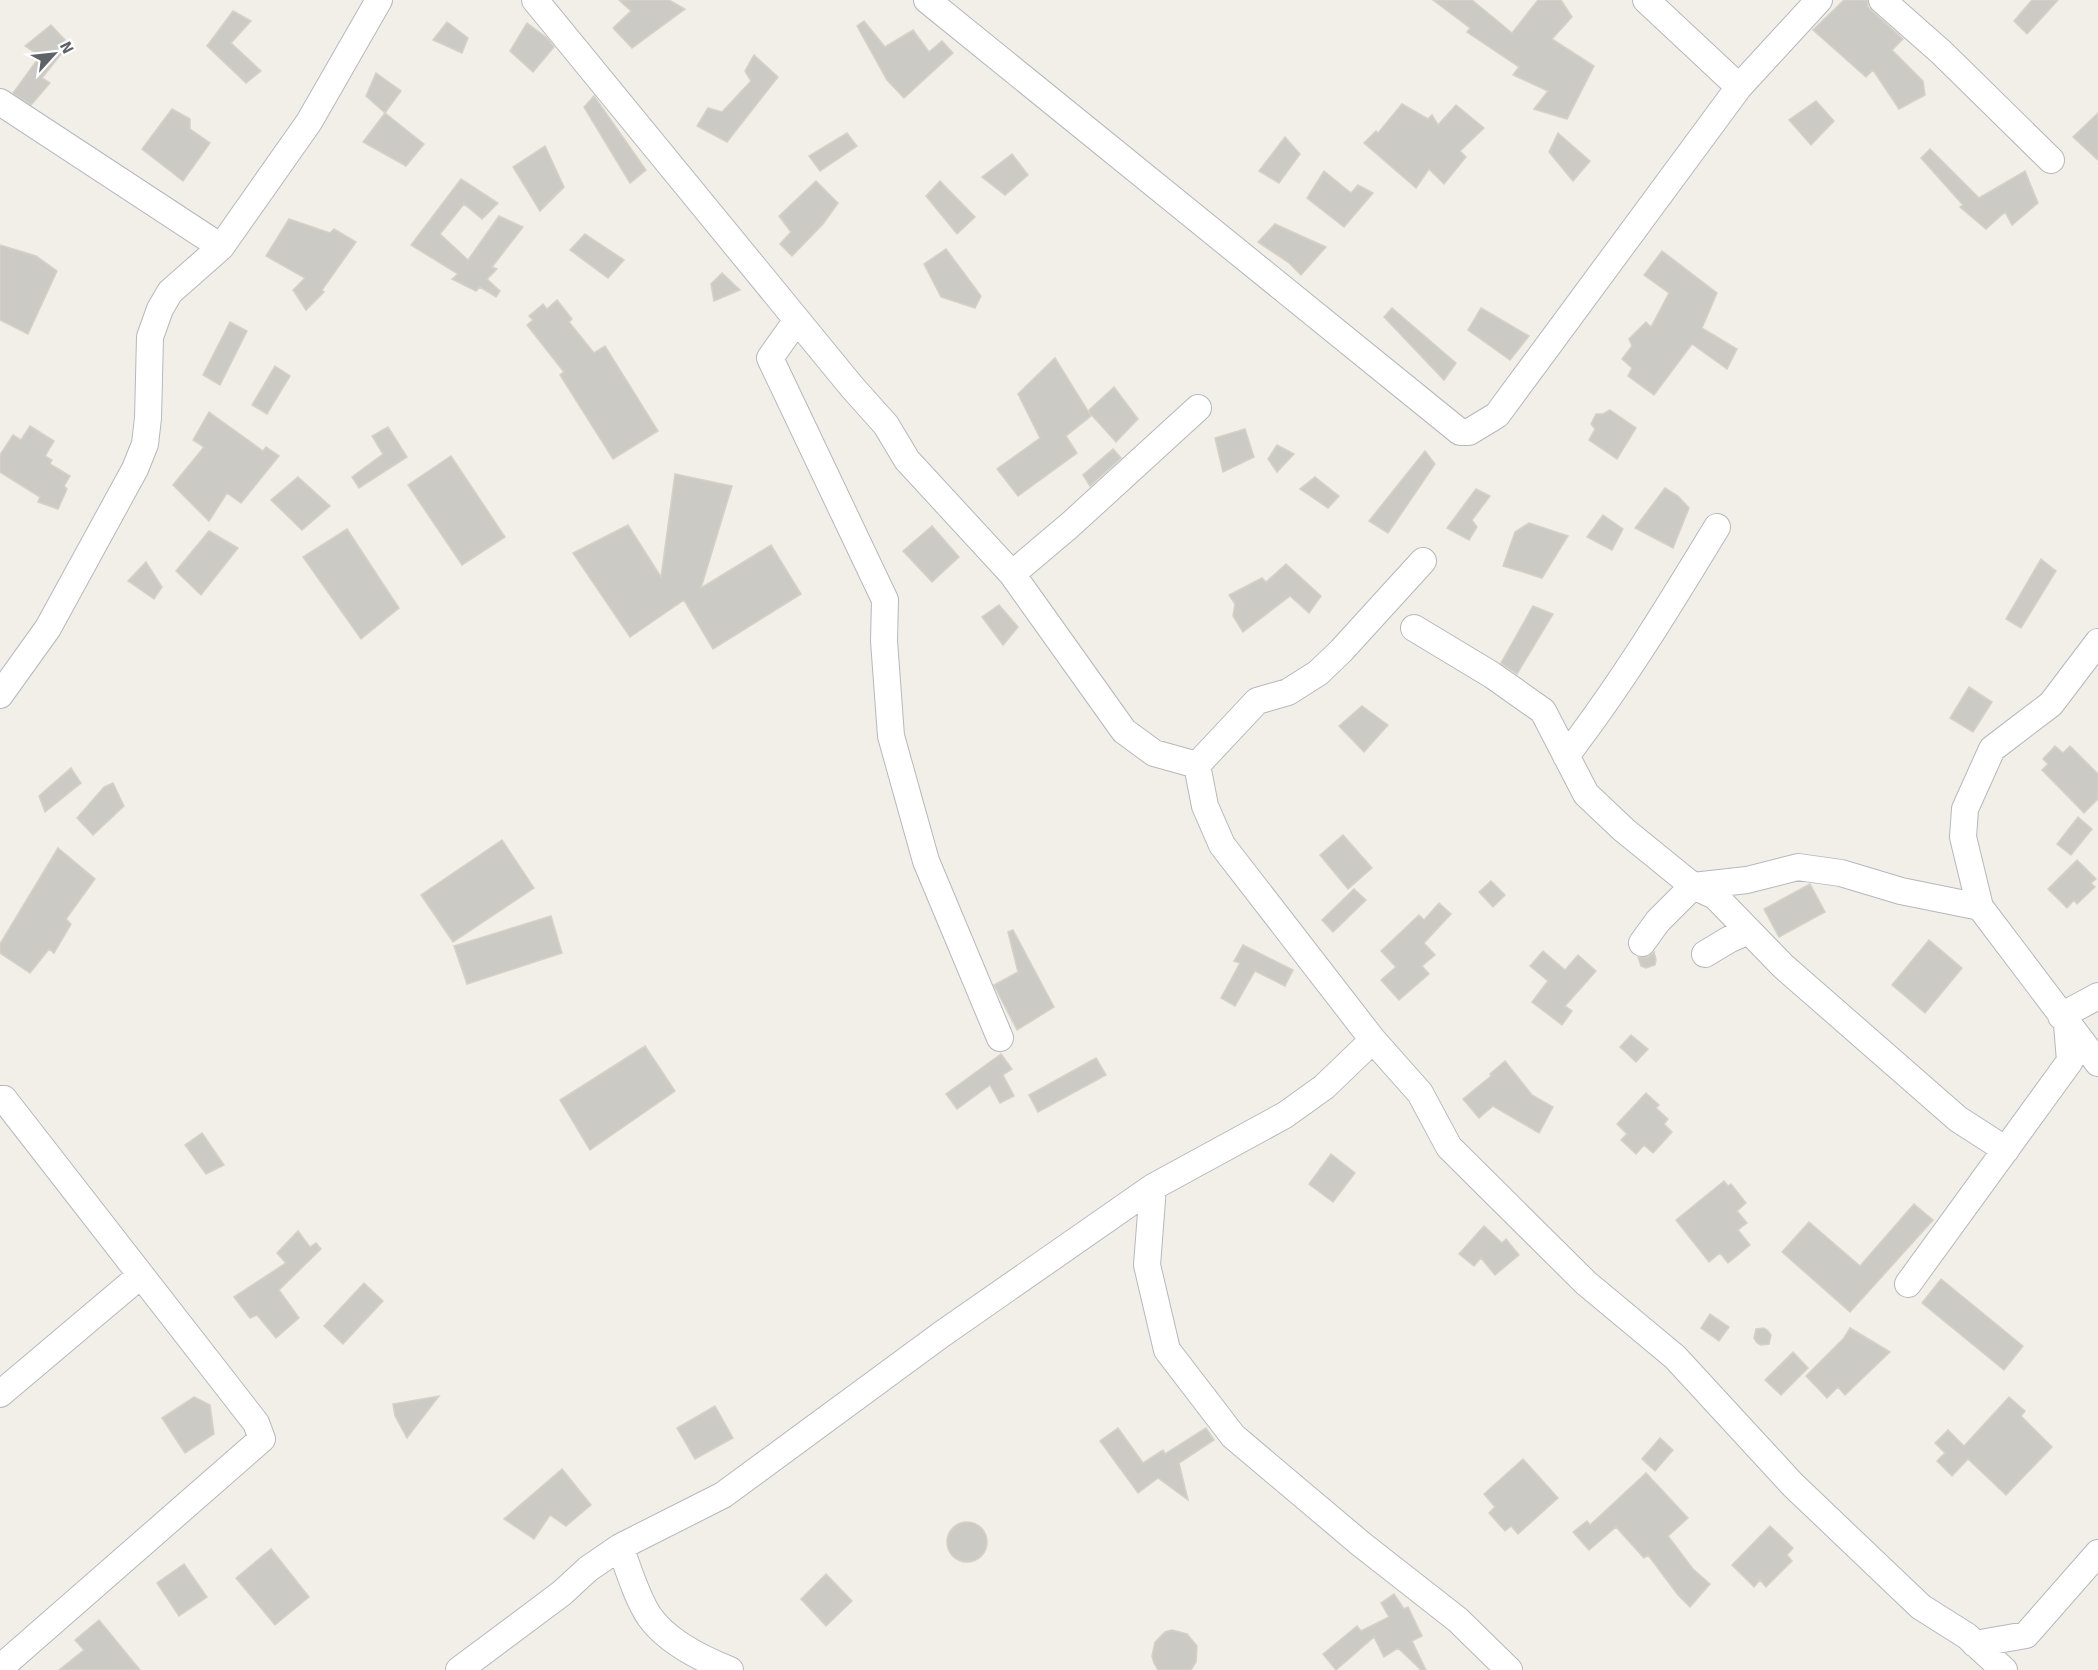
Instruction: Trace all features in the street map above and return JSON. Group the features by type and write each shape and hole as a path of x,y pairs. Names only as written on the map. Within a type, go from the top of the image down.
{"street":[{"path":"0,695 48,628 135,470 145,444 150,336 160,309 170,292 221,247 309,122 379,0"},
{"path":"535,0 852,387 886,425 907,460 1012,574 1124,731 1154,753 1197,765"},
{"path":"927,0 1460,432 1469,432 1497,415 1739,87 1819,0"},
{"path":"1646,0 1739,87"},
{"path":"1882,0 1941,52 2051,160"},
{"path":"0,102 221,247"},
{"path":"797,320 770,358 885,600 884,641 891,736 926,861 1000,1038"},
{"path":"1012,574 1070,525 1198,408"},
{"path":"1566,756 1602,710 1653,634 1717,527"},
{"path":"1197,765 1257,701 1288,692 1318,673 1423,561"},
{"path":"1414,628 1492,675 1543,711 1586,794 1624,830 1693,886 1715,896 1783,966 1958,1119 2006,1150"},
{"path":"2098,642 2051,704 1992,749 1965,809 1963,837 1980,907 2098,1063"},
{"path":"1197,765 1205,806 1222,845 1373,1040 1420,1093 1449,1147 1586,1282 1675,1357 1793,1485 1921,1607 1967,1636 2004,1670"},
{"path":"1642,943 1658,921 1693,886 1747,880 1798,867 1841,873 1901,891 1980,907"},
{"path":"1706,954 1730,939 1749,931"},
{"path":"2064,1020 2098,996"},
{"path":"1908,1284 2070,1061 2064,1020"},
{"path":"459,1670 562,1593 588,1569 620,1547 723,1495 942,1334 1153,1187 1285,1115 1324,1087 1373,1040"},
{"path":"0,1099 4,1099 256,1423 262,1439 0,1668"},
{"path":"1153,1187 1147,1265 1167,1350 1233,1436 1361,1544 1458,1620 1507,1669"},
{"path":"0,1394 141,1275"},
{"path":"620,1547 639,1594 655,1623 666,1634 698,1655 730,1670"},
{"path":"1976,1644 2026,1635 2098,1553"}],"building":[{"path":"619,0 669,0 685,9 632,48 613,28 631,11"},
{"path":"1433,0 1472,0 1512,33 1538,0 1561,0 1572,17 1552,39 1594,66 1567,119 1534,109 1548,91 1513,75 1519,67 1467,32 1470,28"},
{"path":"1844,0 1867,0 1868,7 1903,39 1892,50 1923,81 1925,95 1899,109 1873,70 1866,77 1813,30"},
{"path":"2032,0 2058,0 2027,34 2014,21"},
{"path":"233,11 251,21 231,43 261,71 246,83 207,46"},
{"path":"864,21 885,47 913,30 929,52 942,41 953,53 904,98 887,80 857,26"},
{"path":"447,22 468,38 462,53 433,40"},
{"path":"527,23 547,38 554,47 533,72 510,51"},
{"path":"51,25 69,44 42,78 50,83 31,105 13,93 40,56 25,46"},
{"path":"754,55 778,77 727,142 697,126 708,108 722,112 751,81 745,71"},
{"path":"376,73 401,91 385,113 366,96"},
{"path":"594,96 646,170 630,183 584,107"},
{"path":"1816,101 1834,121 1811,145 1789,120"},
{"path":"1402,104 1428,119 1432,115 1438,125 1456,105 1484,128 1460,151 1466,157 1444,184 1429,169 1416,188 1364,143 1376,131 1378,133"},
{"path":"172,109 190,119 190,129 210,143 183,181 142,149"},
{"path":"385,113 424,144 406,166 363,142"},
{"path":"2098,113 2098,160 2073,137"},
{"path":"847,133 857,146 820,171 809,156"},
{"path":"1558,133 1590,161 1573,181 1549,152"},
{"path":"1285,137 1300,154 1279,183 1259,171"},
{"path":"545,146 564,187 540,211 513,167"},
{"path":"1930,149 1979,198 2025,171 2038,203 2012,225 2005,212 1986,229 1960,207 1963,205 1921,158"},
{"path":"1012,154 1028,175 1005,195 982,177"},
{"path":"1324,171 1351,193 1358,185 1373,193 1344,227 1307,198"},
{"path":"461,179 498,203 482,219 464,204 440,234 468,260 499,216 523,227 492,267 497,269 487,279 500,291 496,297 480,287 476,291 452,279 458,274 411,245"},
{"path":"816,181 838,203 823,224 792,256 780,244 791,232 779,216"},
{"path":"940,181 975,217 957,234 926,196"},
{"path":"289,219 330,233 334,229 356,242 322,290 324,292 306,310 293,290 305,278 266,256"},
{"path":"1275,224 1326,247 1301,275 1289,263 1258,242"},
{"path":"585,234 624,260 608,278 570,250"},
{"path":"0,245 36,256 57,271 28,334 0,320"},
{"path":"946,249 981,296 975,308 941,297 924,264"},
{"path":"1662,251 1717,293 1702,328 1737,349 1727,369 1692,344 1654,395 1628,376 1632,368 1622,359 1632,346 1629,339 1646,322 1651,327 1669,293 1644,275"},
{"path":"722,273 740,290 714,301 711,284"},
{"path":"557,300 572,319 569,322 594,353 605,346 658,431 613,459 560,375 564,372 527,325 533,320 529,316 543,304 547,309"},
{"path":"1392,308 1456,363 1444,380 1384,317"},
{"path":"1481,308 1529,336 1510,360 1468,330"},
{"path":"230,322 247,331 220,385 203,375"},
{"path":"1055,358 1091,416 1066,436 1077,453 1018,496 997,469 1040,438 1018,394"},
{"path":"275,366 290,376 267,414 252,405"},
{"path":"1114,387 1138,419 1116,442 1088,411"},
{"path":"1610,410 1636,428 1617,459 1589,440 1595,429 1591,424 1596,414 1603,414"},
{"path":"209,412 263,451 266,447 279,456 241,503 227,493 209,521 173,485 204,447 193,440"},
{"path":"30,426 54,441 45,456 52,460 50,464 70,476 64,486 67,489 58,509 38,502 40,497 0,472 0,455 13,435 21,440"},
{"path":"388,427 407,457 359,488 352,477 383,454 372,436"},
{"path":"1245,429 1254,457 1223,472 1215,438"},
{"path":"1277,445 1294,454 1277,472 1268,459"},
{"path":"1113,449 1121,458 1090,486 1083,475"},
{"path":"1425,451 1435,464 1388,533 1369,521"},
{"path":"451,456 505,537 462,565 408,485"},
{"path":"675,474 732,486 701,588 771,545 801,594 713,649 684,600 630,637 573,553 628,525 661,577"},
{"path":"298,477 330,506 302,530 271,500"},
{"path":"1315,477 1339,496 1328,508 1300,489"},
{"path":"1665,488 1678,496 1689,508 1673,548 1635,528"},
{"path":"1476,489 1490,496 1472,520 1477,527 1469,540 1447,528"},
{"path":"1603,515 1623,529 1612,550 1587,537"},
{"path":"1529,523 1568,536 1542,578 1503,566 1515,532"},
{"path":"932,526 959,557 932,582 903,551"},
{"path":"347,529 399,608 361,639 303,557"},
{"path":"209,531 238,548 201,595 176,571"},
{"path":"2041,559 2056,571 2021,628 2006,619"},
{"path":"146,562 162,587 154,599 128,581"},
{"path":"1286,564 1321,596 1309,613 1290,596 1243,632 1233,616 1235,604 1229,595 1262,578 1266,582"},
{"path":"999,605 1018,627 1003,645 982,617"},
{"path":"1533,606 1553,614 1517,674 1501,663"},
{"path":"1969,687 1992,702 1973,732 1950,718"},
{"path":"1362,706 1388,725 1364,752 1339,726"},
{"path":"2055,746 2063,753 2070,746 2098,774 2098,799 2084,813 2042,770 2048,764 2043,759"},
{"path":"71,768 81,783 45,812 39,796"},
{"path":"113,783 124,806 93,835 77,818 104,787"},
{"path":"2078,817 2092,829 2071,855 2057,844"},
{"path":"1343,835 1372,868 1348,889 1320,855"},
{"path":"502,840 534,888 453,942 421,895"},
{"path":"58,848 95,879 66,919 71,924 54,953 49,949 30,973 0,953 0,944"},
{"path":"2077,860 2096,879 2091,883 2095,887 2077,904 2074,900 2067,908 2048,889"},
{"path":"1491,881 1505,895 1493,907 1479,892"},
{"path":"1810,884 1825,912 1779,937 1764,909"},
{"path":"1354,889 1366,900 1333,932 1322,920"},
{"path":"1439,903 1451,914 1424,943 1435,955 1422,966 1429,974 1399,1000 1381,980 1396,967 1381,951 1419,915 1424,920"},
{"path":"551,916 562,953 467,984 454,946"},
{"path":"1013,930 1054,1007 1017,1030 994,985 1018,972 1008,932"},
{"path":"1929,940 1962,968 1925,1013 1892,985"},
{"path":"1243,945 1293,970 1285,986 1255,971 1235,1006 1221,998 1240,963 1234,961"},
{"path":"1543,951 1565,970 1578,955 1596,971 1565,1006 1572,1011 1562,1025 1532,1002 1548,981 1530,966"},
{"path":"1654,952 1655,965 1646,968 1641,966 1638,957 1648,957"},
{"path":"1631,1035 1648,1049 1636,1062 1620,1047"},
{"path":"645,1046 675,1091 590,1150 560,1100"},
{"path":"1001,1054 1012,1069 1003,1075 1014,1096 1000,1103 990,1085 957,1109 946,1094"},
{"path":"1096,1058 1106,1075 1038,1112 1029,1095"},
{"path":"1505,1061 1532,1095 1553,1107 1539,1133 1493,1106 1479,1118 1463,1099"},
{"path":"1646,1093 1659,1105 1656,1108 1668,1119 1664,1124 1672,1132 1653,1153 1644,1145 1636,1154 1621,1140 1627,1134 1617,1124"},
{"path":"202,1133 224,1165 206,1174 185,1145"},
{"path":"1331,1154 1355,1173 1333,1202 1309,1184"},
{"path":"1724,1181 1728,1186 1731,1184 1746,1203 1737,1211 1747,1223 1738,1230 1750,1245 1728,1263 1720,1253 1709,1262 1676,1220"},
{"path":"1914,1204 1933,1220 1850,1312 1782,1252 1809,1222 1860,1266"},
{"path":"1484,1226 1502,1243 1506,1239 1519,1255 1495,1275 1481,1258 1474,1266 1459,1254"},
{"path":"298,1231 310,1247 316,1243 321,1249 279,1290 299,1318 276,1338 257,1315 250,1318 234,1297 286,1263 277,1253"},
{"path":"1941,1279 2023,1346 2004,1370 1922,1303"},
{"path":"364,1283 383,1301 343,1344 324,1326"},
{"path":"1710,1314 1729,1327 1719,1341 1701,1328"},
{"path":"1764,1328 1771,1335 1769,1344 1761,1345 1754,1338 1756,1329"},
{"path":"1850,1328 1890,1352 1845,1395 1838,1387 1827,1398 1806,1376 1844,1338"},
{"path":"1793,1352 1808,1368 1781,1395 1765,1380"},
{"path":"439,1396 407,1438 395,1416 393,1404"},
{"path":"194,1397 210,1405 214,1434 185,1453 162,1418"},
{"path":"2009,1397 2025,1411 2021,1416 2052,1447 2006,1495 1968,1459 1952,1476 1937,1461 1945,1453 1935,1443 1948,1430 1964,1446"},
{"path":"715,1406 733,1438 695,1459 677,1428"},
{"path":"1118,1428 1143,1463 1163,1450 1165,1454 1206,1428 1214,1440 1179,1463 1188,1500 1158,1478 1138,1493 1100,1441"},
{"path":"1660,1438 1673,1450 1655,1471 1642,1459"},
{"path":"1523,1459 1558,1498 1518,1534 1511,1526 1505,1531 1489,1513 1495,1507 1484,1494"},
{"path":"562,1469 591,1505 566,1526 550,1515 534,1539 504,1519"},
{"path":"1646,1473 1688,1518 1668,1536 1693,1569 1710,1584 1690,1607 1648,1555 1644,1558 1616,1527 1589,1550 1573,1532 1587,1521 1590,1525"},
{"path":"967,1522 981,1528 987,1542 981,1556 967,1562 953,1556 947,1542 953,1528"},
{"path":"1770,1526 1793,1548 1787,1555 1792,1561 1766,1587 1760,1580 1754,1587 1732,1565"},
{"path":"271,1549 309,1597 275,1625 236,1578"},
{"path":"184,1564 207,1597 179,1616 157,1583"},
{"path":"826,1574 852,1601 826,1626 801,1599"},
{"path":"1394,1594 1404,1609 1408,1607 1422,1636 1412,1641 1426,1670 1421,1670 1398,1648 1384,1657 1374,1637 1336,1670 1323,1654 1357,1626 1361,1631 1389,1617 1381,1603"},
{"path":"99,1620 140,1670 59,1670 84,1650 75,1640"},
{"path":"1172,1630 1187,1634 1197,1646 1196,1662 1191,1670 1158,1670 1154,1663 1152,1656 1155,1642 1165,1632"}]}
